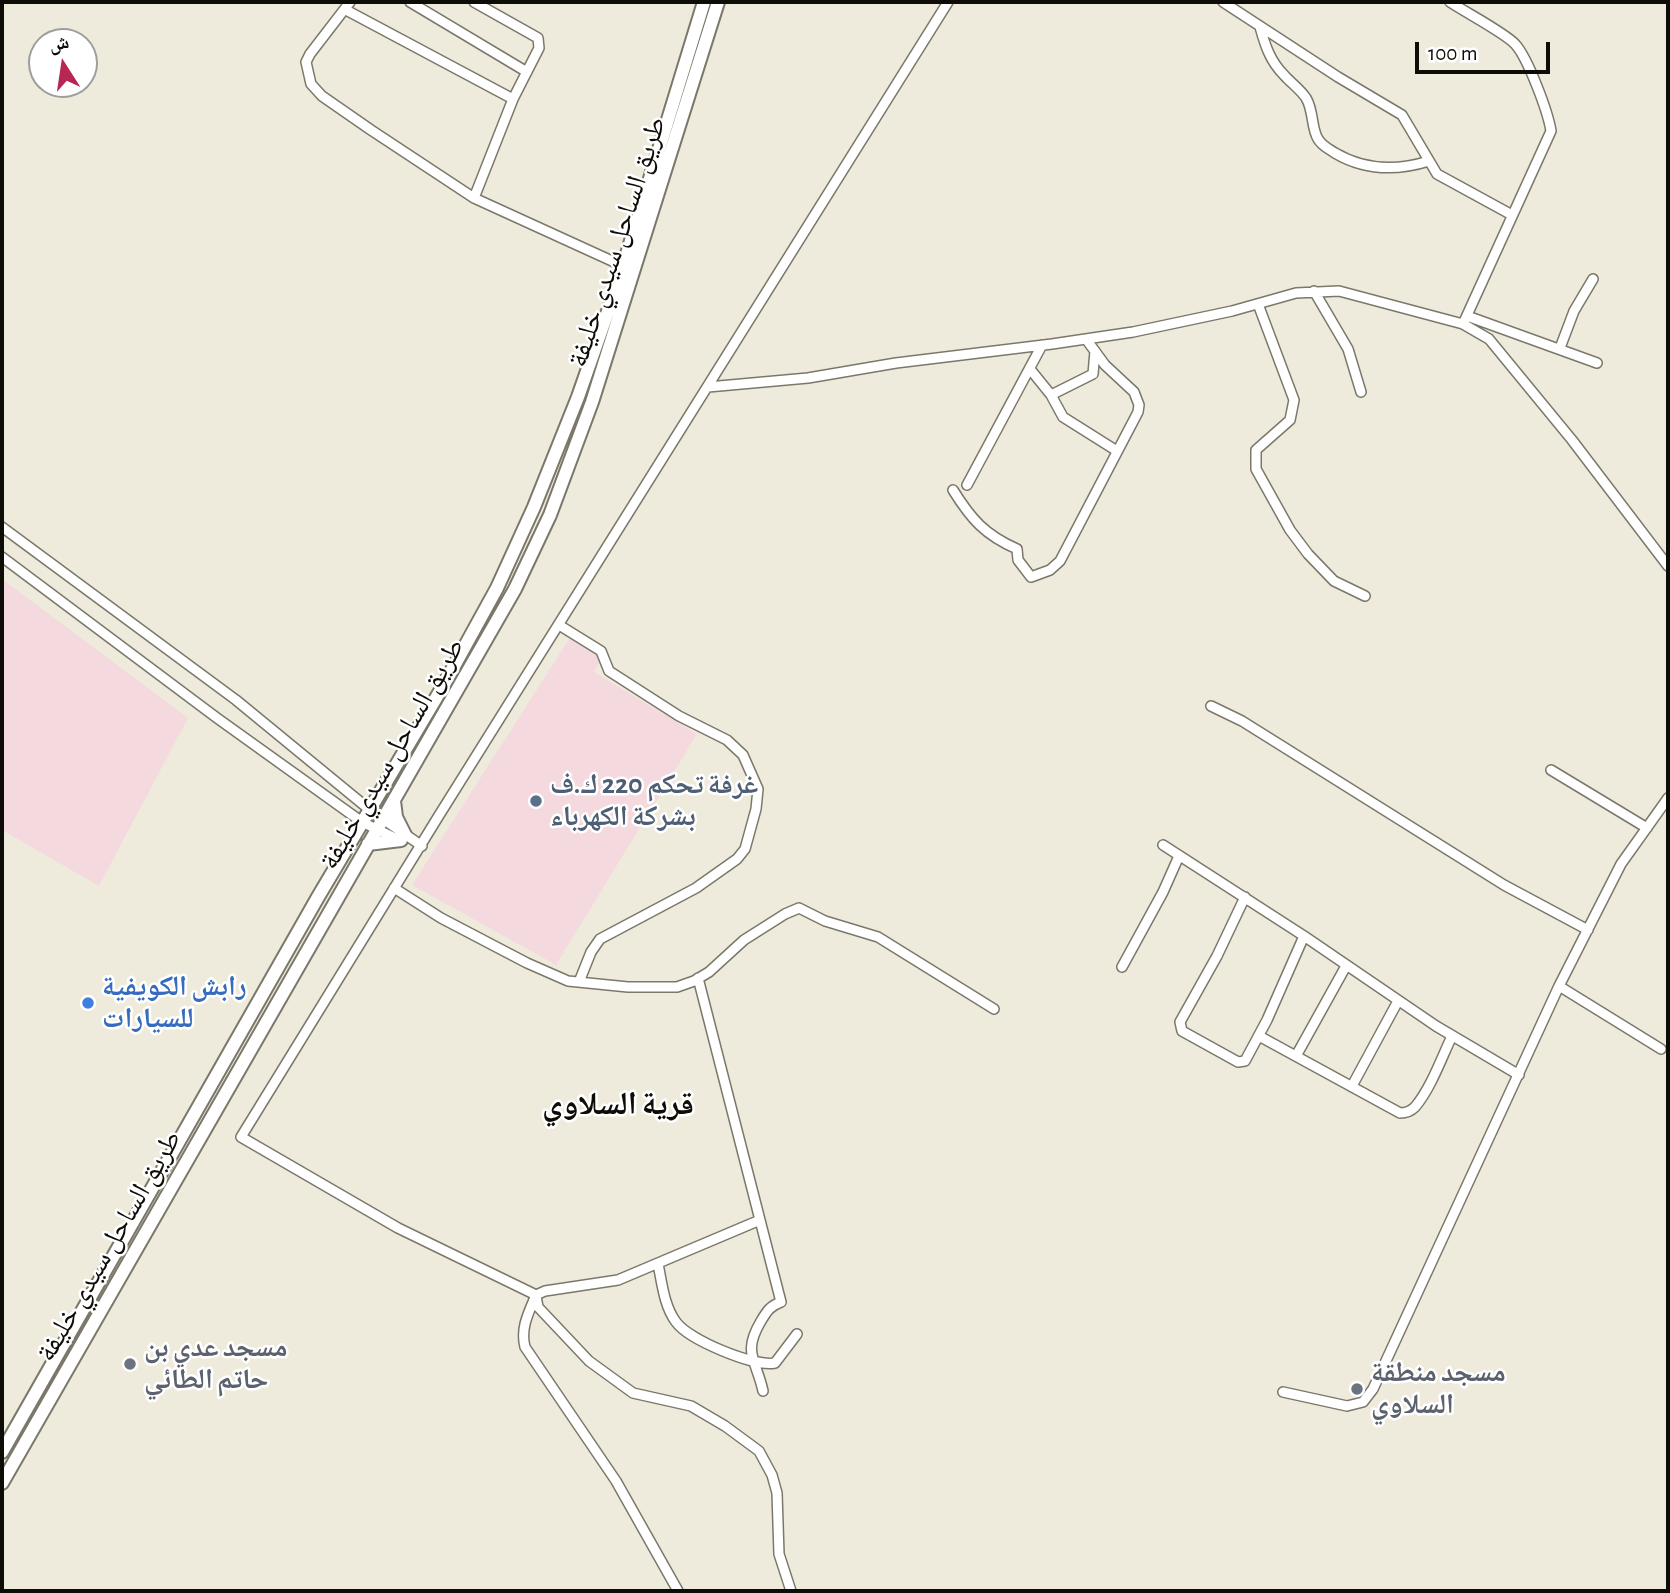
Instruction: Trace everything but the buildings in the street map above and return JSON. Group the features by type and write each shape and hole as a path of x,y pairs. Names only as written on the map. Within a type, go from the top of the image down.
{"highway":[{"path":"2,1452 497,588 534,507 573,410 623,266 704,2"},
{"name":"طريق الساحل سيدي خليفة","path":"2,1483 515,589 571,463 621,314 718,2"},
{"path":"368,844 410,840 396,817 394,801"}],"street":[{"path":"410,2 527,72"},
{"path":"474,2 538,38 539,48 513,99 474,198"},
{"path":"760,1220 618,1280 554,1289 536,1295 398,1228 241,1137 394,888 410,840 559,625 948,2"},
{"path":"1223,2 1402,115 1437,174 1512,215"},
{"path":"1450,2 1514,43 1527,63 1549,119 1551,131 1465,320"},
{"path":"513,99 348,6 306,62 311,84 355,120 474,198 623,266"},
{"path":"1260,27 1266,50 1275,65 1310,104 1317,138 1325,147 1340,156 1370,166 1400,168 1429,161"},
{"path":"1560,348 1574,311 1593,279"},
{"path":"708,387 808,378 896,363 1086,339 1145,329 1314,291 1339,291 1465,320 1560,348 1597,363"},
{"path":"1314,291 1348,349 1361,392"},
{"path":"1258,304 1294,400 1290,421 1256,450 1256,468 1290,530 1308,554 1334,581 1365,596"},
{"path":"1465,320 1489,339 1506,359 1668,566"},
{"path":"953,489 979,526 997,540 1017,549 1018,560 1031,577 1050,570 1060,561 1134,422 1139,405 1134,393 1105,365 1086,339"},
{"path":"967,485 1042,345"},
{"path":"1051,395 1093,374 1095,351"},
{"path":"1030,369 1051,395 1063,416 1117,451"},
{"path":"2,527 236,700 370,810 379,825"},
{"path":"2,556 217,718 362,822 379,825 410,840"},
{"path":"559,625 601,651 609,671 678,716 727,740 743,755 758,789 756,809 745,849 737,859 696,888 600,939 591,952 579,982"},
{"path":"1211,706 1241,721 1504,885 1588,930"},
{"path":"1551,770 1647,828"},
{"path":"1283,1392 1348,1406 1358,1405 1368,1395 1559,986 1621,864 1668,798"},
{"path":"1163,845 1452,1036 1519,1075"},
{"path":"1122,967 1163,892 1179,856"},
{"path":"394,888 441,918 527,963 568,981 604,986 677,987 698,978 724,960 744,940 799,908 825,921 878,937 994,1009"},
{"path":"1245,897 1180,1027 1182,1031 1243,1063 1259,1036 1304,936"},
{"path":"1296,1056 1346,966"},
{"path":"698,978 781,1302 771,1306 752,1338 750,1350 763,1391"},
{"path":"1559,986 1661,1049"},
{"path":"1352,1086 1398,1001"},
{"path":"1259,1036 1399,1113 1408,1113 1415,1107 1452,1036"},
{"path":"658,1264 668,1307 676,1323 709,1346 765,1365 775,1363 797,1334"},
{"path":"536,1295 524,1324 525,1347 616,1480 678,1591"},
{"path":"536,1295 538,1307 589,1361 633,1393 691,1406 759,1451 772,1475 777,1493 779,1554 790,1591"}],"shaded area":[{"path":"2,579 188,718 99,886 2,830"},
{"path":"571,636 603,655 594,672 697,734 556,965 412,885"}],"place":[{"name":"غرفة تحكم 220 ك.ف بشركة الكهرباء","path":"536,801"},
{"name":"رابش الكويفية للسيارات","path":"88,1003"},
{"name":"مسجد عدي بن حاتم الطائي","path":"130,1364"},
{"name":"مسجد منطقة السلاوي","path":"1357,1389"}],"district":[{"name":"قرية السلاوي","path":"618,1104"}]}
